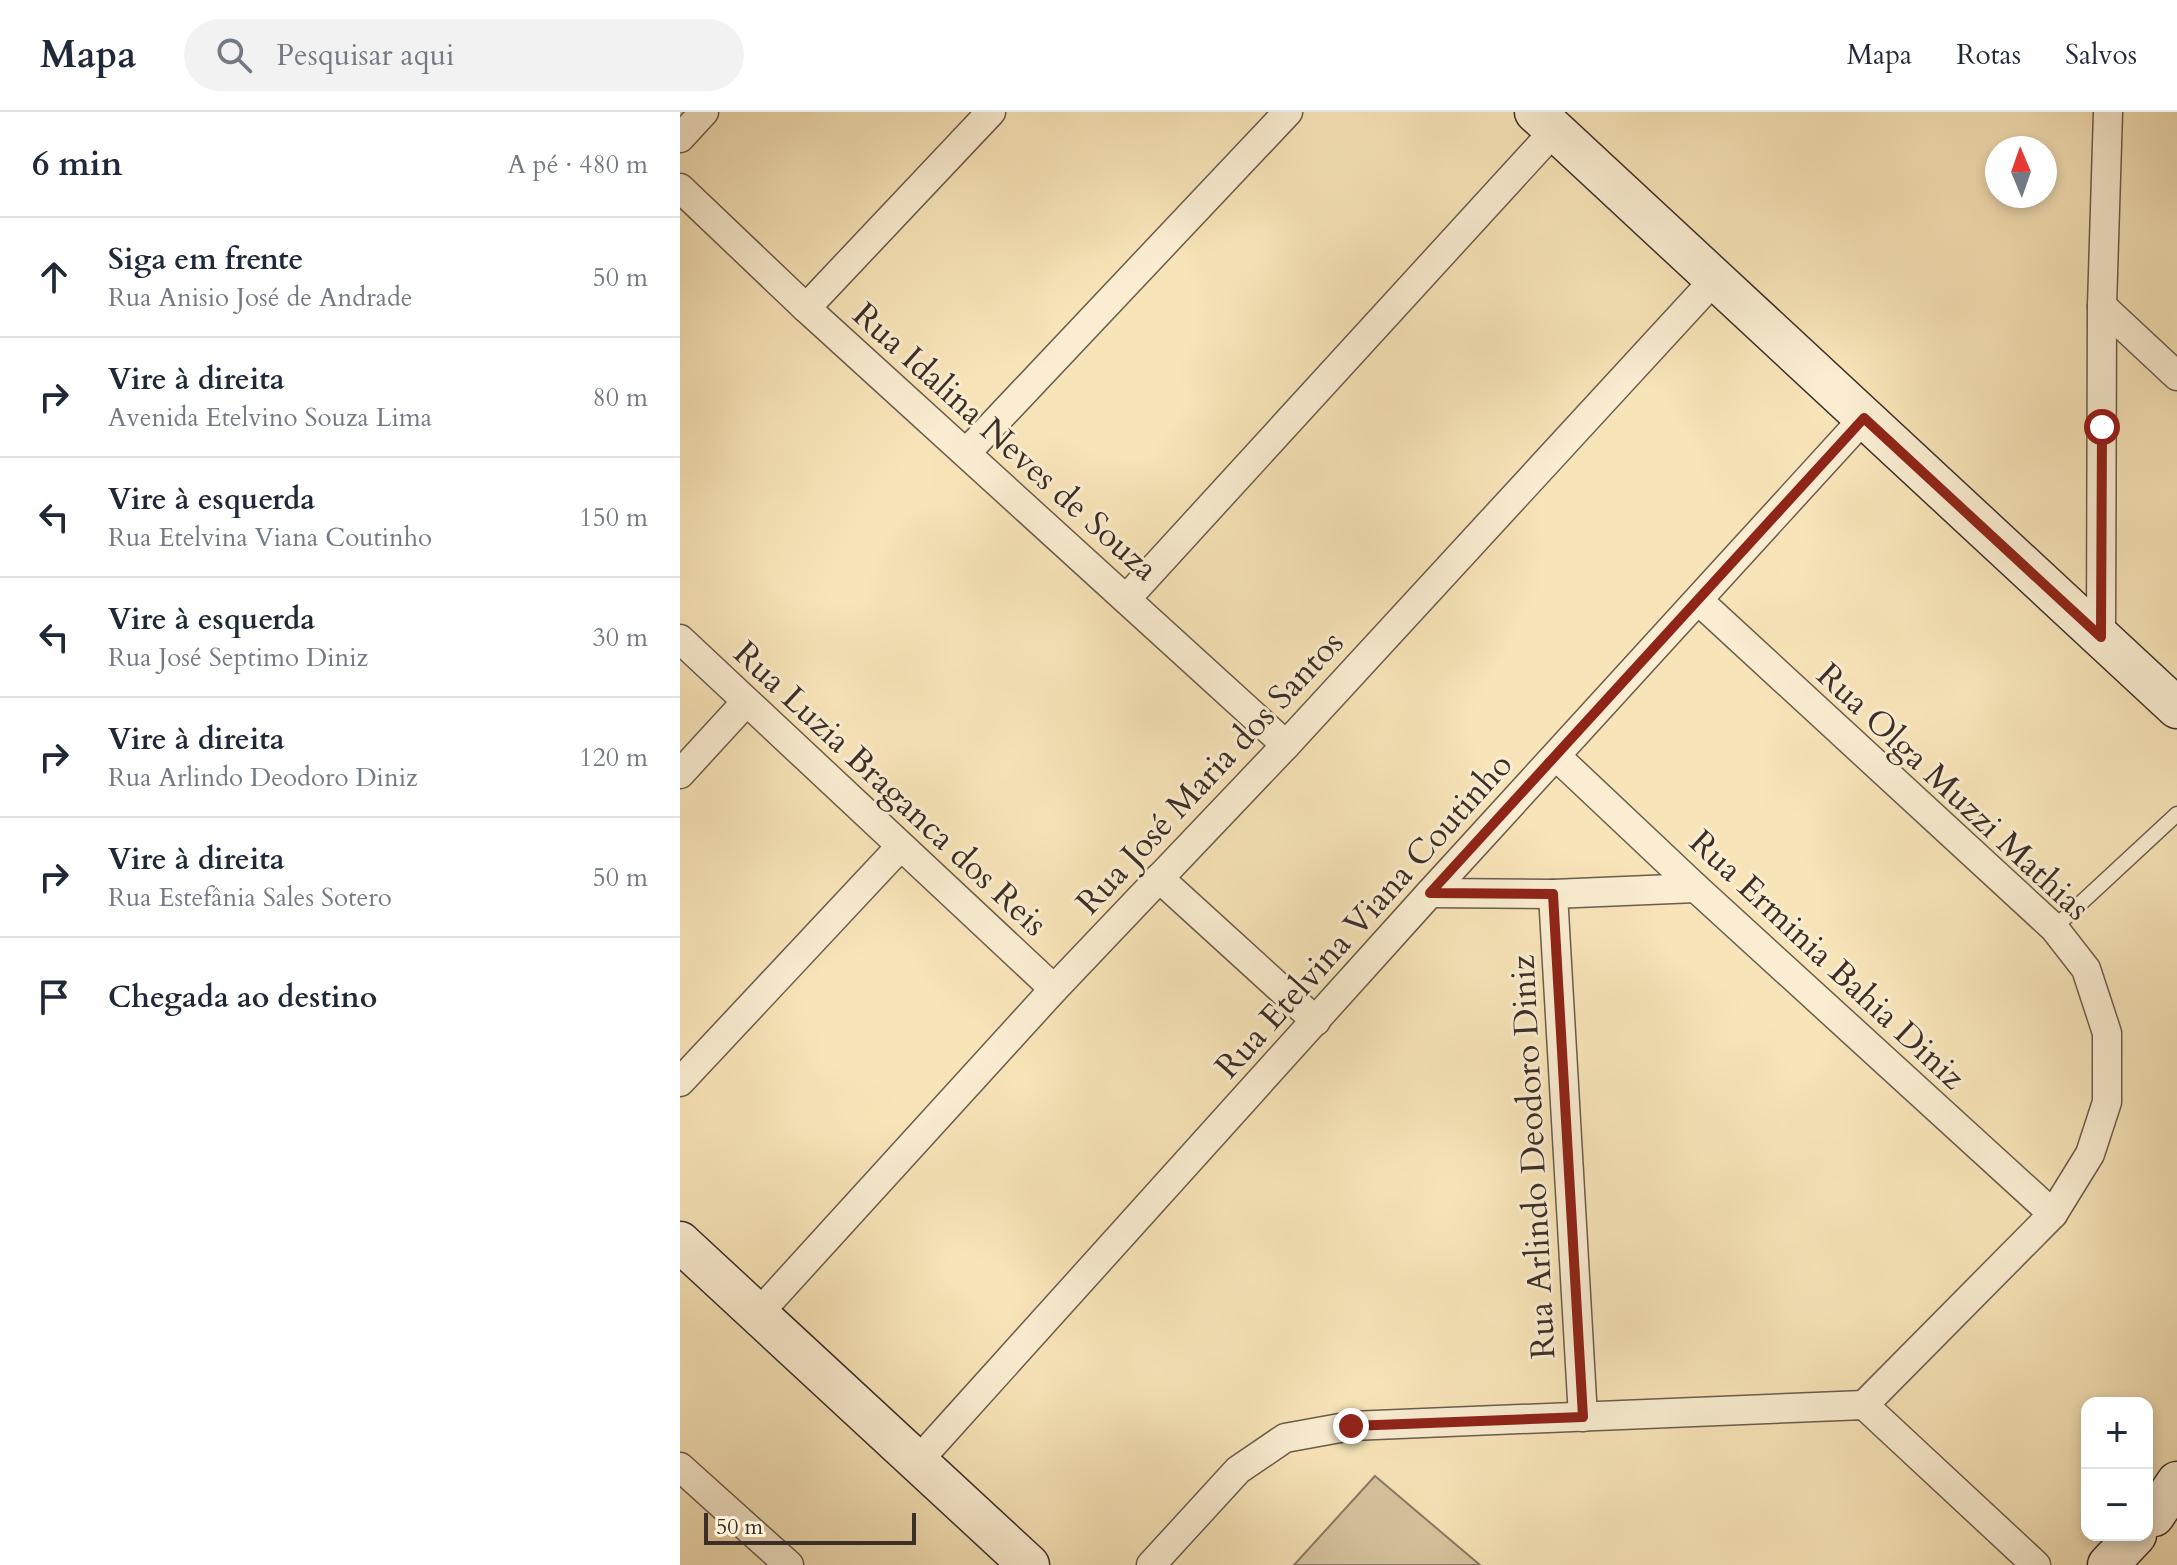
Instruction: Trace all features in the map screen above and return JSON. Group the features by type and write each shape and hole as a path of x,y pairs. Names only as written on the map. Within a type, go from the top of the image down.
{"street":[{"path":"680,138 704,112"},
{"path":"806,308 991,112"},
{"path":"966,453 1288,112"},
{"path":"2101,637 2102,306 2108,112"},
{"path":"1126,599 1545,121 2177,708"},
{"name":"Rua Idalina Neves de Souza","path":"680,188 806,308 1286,745"},
{"name":"Rua José Maria dos Santos","path":"756,1316 1054,989 1286,745 1715,279"},
{"path":"2102,306 2177,376"},
{"name":"Rua Etelvina Viana Coutinho","path":"917,1462 1864,418"},
{"name":"Rua Olga Muzzi Mathias","path":"1699,601 2054,928 2086,969 2107,1033 2107,1102 2090,1154 2053,1214 1864,1405"},
{"name":"Rua Luzia Braganca dos Reis","path":"680,639 1054,989"},
{"path":"680,774 746,702"},
{"name":"Rua Erminia Bahia Diniz","path":"1556,756 2053,1214"},
{"path":"680,1082 900,847"},
{"path":"1159,878 1316,1021"},
{"path":"1430,893 1553,894 1696,888"},
{"name":"Rua Arlindo Deodoro Diniz","path":"1553,894 1583,1417"},
{"path":"680,1242 756,1316 1029,1565"},
{"path":"1151,1565 1238,1470 1285,1438 1351,1426 1864,1405 2036,1565"},
{"path":"680,1467 789,1565"},
{"path":"2108,1565 2154,1518 2177,1482"}],"lane":[{"path":"2054,928 2177,814"}],"shaded area":[{"path":"1375,1476 1480,1565 1294,1565"}],"route":[{"path":"1351,1426 1583,1417 1553,894 1430,893 1864,418 2101,637 2102,427"}]}
